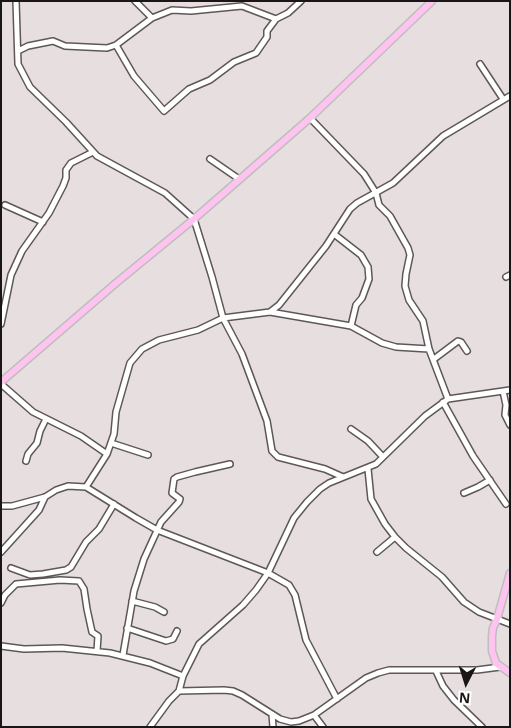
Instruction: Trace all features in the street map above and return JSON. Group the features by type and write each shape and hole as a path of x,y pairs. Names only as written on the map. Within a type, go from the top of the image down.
{"main road":[{"path":"1,382 310,118 432,1"},
{"path":"510,573 493,628 492,651 496,663 510,673"}],"street":[{"path":"16,1 18,64 30,87 93,152 165,193 194,218 223,318 242,354 266,421 272,451 275,455 325,469 343,477"},
{"path":"135,1 152,18"},
{"path":"116,45 134,76 164,111 188,89 210,80 234,62 256,53 267,37 267,31 276,19 288,13 300,1"},
{"path":"18,51 28,46 53,41 65,46 107,48 116,45 152,18 172,10 191,11 242,6 250,7 276,19"},
{"path":"480,64 503,99"},
{"path":"270,312 279,305 334,234 350,209 393,183 443,136 510,96"},
{"path":"310,118 364,174 376,193 379,204 390,216 408,248 410,255 406,274 406,286 409,300 423,320 429,349 434,359 445,400 474,456 506,504"},
{"path":"1,324 8,285 22,251 43,222 63,186 66,170 71,163 93,152"},
{"path":"210,159 239,179"},
{"path":"5,205 43,222"},
{"path":"334,234 361,255 368,267 369,279 362,298 356,305 351,326"},
{"path":"86,487 107,454 111,443 116,423 116,412 130,363 142,349 154,342 198,330 223,318 270,312 351,326 396,347 429,349"},
{"path":"434,359 458,341 461,342 467,351"},
{"path":"1,382 33,412 81,436 107,454"},
{"path":"150,727 168,702 179,691 182,676 200,644 243,605 256,590 268,573 294,518 320,489 343,477 376,464 424,416 445,400 510,390"},
{"path":"503,391 506,404 505,414 510,425"},
{"path":"26,461 46,420"},
{"path":"351,429 368,441 383,457"},
{"path":"111,443 148,455"},
{"path":"123,656 132,601 144,559 161,522 180,499 172,493 175,478 230,464"},
{"path":"368,468 371,499 385,524 395,537 442,577 464,602 479,612 510,624"},
{"path":"464,493 490,480"},
{"path":"1,506 12,506 44,497 68,486 86,487 158,530 268,573 289,585 295,595 306,640 338,699"},
{"path":"1,552 39,510 44,497"},
{"path":"12,568 30,575 60,572 71,567 86,542 99,529 114,504"},
{"path":"376,552 395,537"},
{"path":"1,603 5,595 16,584 60,580 78,581 84,590 86,609 92,632 98,636 97,652"},
{"path":"132,601 155,607 164,612"},
{"path":"127,628 166,641 173,639 177,631"},
{"path":"1,646 24,649 62,648 123,656 150,662 182,676"},
{"path":"179,691 224,690 233,692 242,695 272,714 300,724 366,678 378,673 389,670 477,670 500,667"},
{"path":"436,671 443,686 454,700 482,727"},
{"path":"272,714 273,727"},
{"path":"314,715 323,727"}]}
